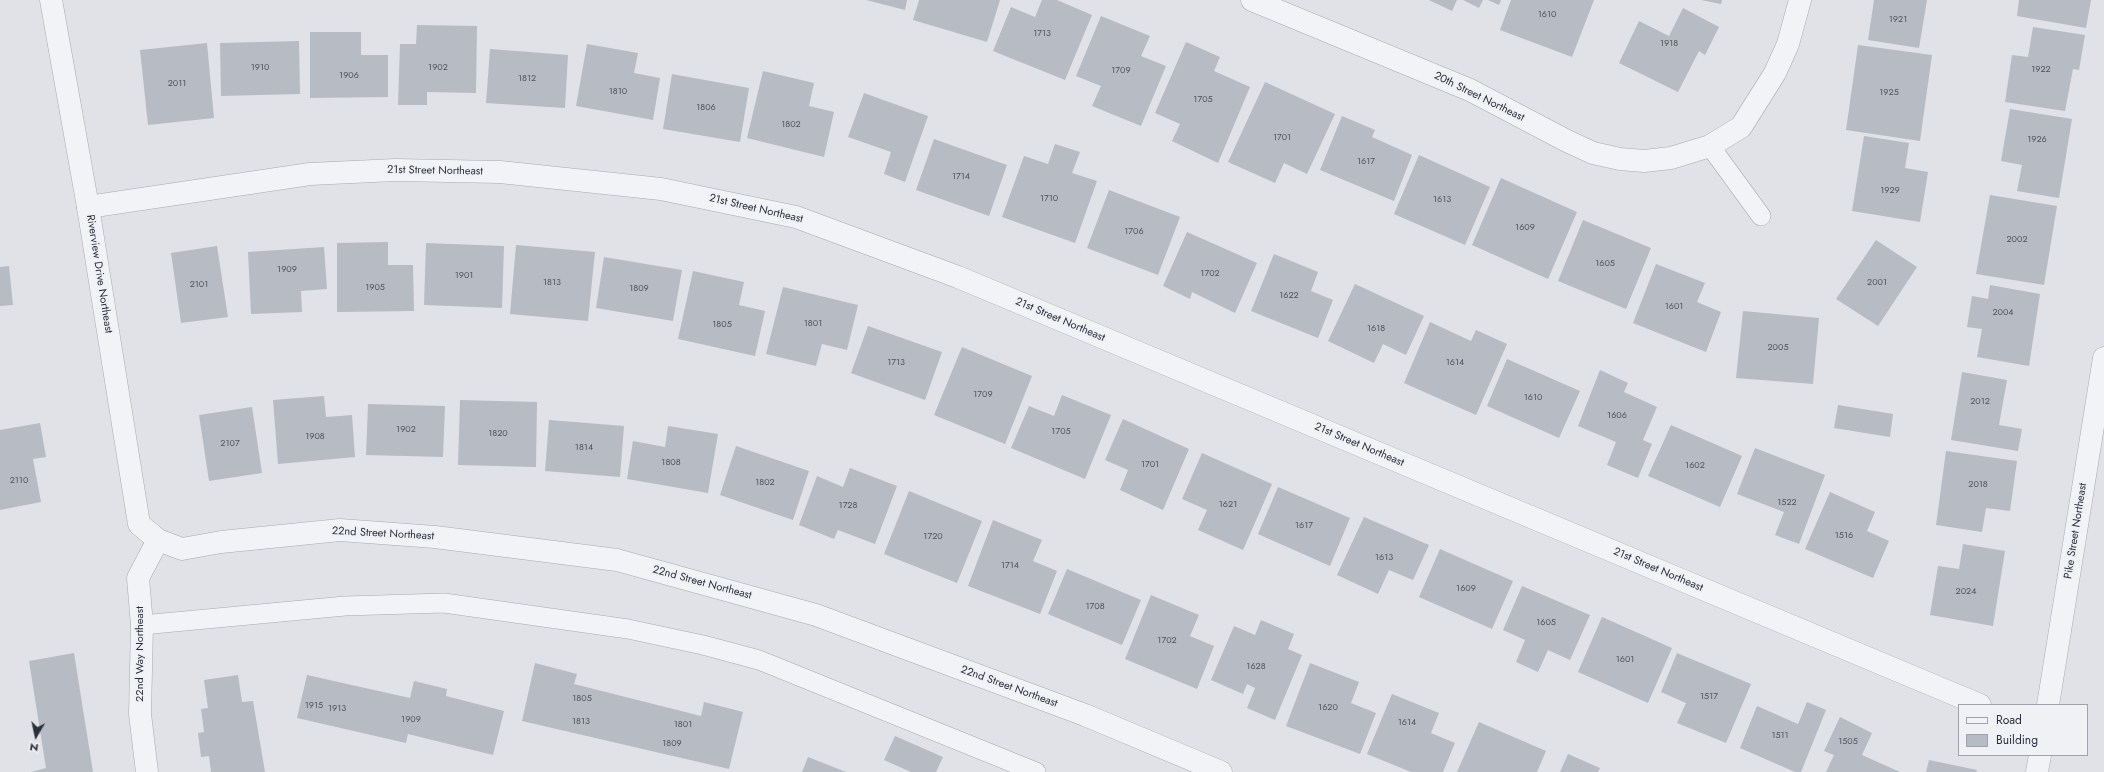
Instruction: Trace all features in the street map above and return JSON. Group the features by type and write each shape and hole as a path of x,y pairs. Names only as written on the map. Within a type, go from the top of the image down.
{"street":[{"name":"Riverview Drive Northeast","path":"51,0 88,207 139,524 158,540"},
{"name":"20th Street Northeast","path":"1252,0 1457,85 1593,153 1620,160 1644,161 1671,158 1710,146 1741,127 1775,72 1788,44 1800,0"},
{"name":"21st Street Northeast","path":"88,207 310,174 396,170 500,172 661,189 796,217 958,277 1978,704"},
{"name":"Pike Street Northeast","path":"2048,704 2104,358"},
{"name":"22nd Street Northeast","path":"158,540 182,549 244,539 340,530 435,537 617,560 816,615 1085,715 1221,772"},
{"name":"22nd Way Northeast","path":"147,772 140,714 142,625 138,578 158,540"},
{"path":"2037,772 2040,756"}],"lane":[{"path":"1710,146 1761,216"},
{"path":"142,625 345,606 444,603 628,630 703,645 759,660 1036,772"}],"building":[{"path":"866,0 907,0 905,10"},
{"path":"919,0 1000,0 987,42 913,20"},
{"path":"1042,0 1057,0 1092,15 1065,80 993,51 1011,7 1035,17"},
{"path":"1429,0 1457,0 1452,11"},
{"path":"1463,0 1483,0 1479,8"},
{"path":"1488,0 1501,0 1499,5"},
{"path":"1511,0 1594,0 1572,57 1500,30"},
{"path":"1701,0 1722,0 1721,4"},
{"path":"1874,0 1927,0 1919,48 1868,40"},
{"path":"2019,0 2091,0 2086,28 2017,16"},
{"path":"1683,8 1719,27 1705,55 1699,51 1678,92 1619,63 1639,21 1669,36"},
{"path":"1101,16 1150,36 1141,56 1166,66 1141,126 1092,106 1101,86 1076,76"},
{"path":"417,25 477,26 476,93 427,92 427,105 398,105 400,44 416,44"},
{"path":"2033,27 2085,35 2079,70 2073,69 2065,111 2005,102 2012,55 2028,57"},
{"path":"310,32 361,32 361,55 388,55 388,97 310,98"},
{"path":"299,41 300,94 221,96 220,43"},
{"path":"1186,42 1220,57 1214,71 1250,87 1218,163 1172,141 1180,124 1155,113"},
{"path":"207,43 214,118 148,125 140,50"},
{"path":"587,44 638,53 634,73 660,78 653,120 576,106"},
{"path":"1858,45 1932,55 1920,141 1846,130"},
{"path":"490,49 568,55 565,108 486,103"},
{"path":"763,71 814,83 809,106 834,112 824,157 747,138"},
{"path":"672,74 749,88 740,142 663,129"},
{"path":"1265,82 1335,114 1307,174 1284,163 1275,183 1228,162"},
{"path":"864,93 928,116 905,182 884,174 891,152 848,137"},
{"path":"2010,109 2072,119 2059,198 2017,191 2022,165 2001,161"},
{"path":"1342,116 1375,130 1372,137 1412,155 1394,201 1320,170"},
{"path":"1864,136 1909,143 1905,168 1928,172 1920,222 1852,211"},
{"path":"934,139 1007,165 989,216 916,190"},
{"path":"1055,144 1080,152 1072,173 1097,181 1075,243 1002,217 1024,156 1048,164"},
{"path":"1419,155 1490,187 1465,245 1394,214"},
{"path":"1501,178 1577,212 1548,279 1472,245"},
{"path":"1109,190 1180,217 1158,275 1087,248"},
{"path":"1990,195 2057,206 2044,285 1976,274"},
{"path":"1583,220 1651,248 1626,309 1558,281"},
{"path":"1187,232 1257,263 1235,313 1192,292 1190,299 1163,286"},
{"path":"1876,240 1917,267 1878,326 1836,299"},
{"path":"388,242 388,265 413,265 414,311 337,312 337,243"},
{"path":"426,243 504,246 502,308 424,305"},
{"path":"516,245 595,252 588,321 510,314"},
{"path":"217,246 228,317 181,323 171,253"},
{"path":"324,247 327,289 301,291 302,312 251,314 248,252"},
{"path":"1274,254 1318,272 1311,291 1333,300 1318,338 1251,311"},
{"path":"604,257 682,270 673,321 596,308"},
{"path":"1656,264 1705,283 1697,302 1721,312 1706,352 1633,323"},
{"path":"9,266 13,305 0,306 0,267"},
{"path":"693,271 744,282 739,305 765,311 755,356 678,339"},
{"path":"1355,284 1424,316 1406,355 1383,344 1374,363 1328,341"},
{"path":"1990,285 2040,294 2029,366 1977,357 1982,329 1967,327 1972,296 1988,299"},
{"path":"783,287 858,305 847,350 822,344 816,366 766,354"},
{"path":"1743,311 1819,318 1813,384 1736,378"},
{"path":"1430,322 1471,341 1476,330 1507,344 1476,415 1404,383"},
{"path":"868,326 942,352 925,400 851,373"},
{"path":"962,347 1032,376 1005,444 934,415"},
{"path":"1507,359 1580,391 1559,438 1487,406"},
{"path":"1600,370 1628,383 1624,392 1657,407 1643,440 1652,444 1638,478 1607,465 1616,442 1578,426"},
{"path":"1962,372 2007,380 1999,425 2022,429 2018,451 1951,440"},
{"path":"1062,395 1111,415 1085,479 1011,448 1029,406 1054,416"},
{"path":"324,396 326,417 352,415 355,457 278,464 273,400"},
{"path":"460,400 537,402 536,467 458,465"},
{"path":"368,404 445,406 443,457 366,455"},
{"path":"1838,405 1893,414 1890,437 1834,428"},
{"path":"252,407 262,473 209,481 199,415"},
{"path":"1123,419 1189,449 1163,510 1120,490 1128,470 1105,460"},
{"path":"549,420 624,426 620,477 545,471"},
{"path":"40,423 46,457 33,459 41,502 0,510 0,430"},
{"path":"1671,425 1742,456 1720,507 1648,476"},
{"path":"668,426 718,434 708,493 627,479 633,441 665,447"},
{"path":"736,446 809,471 793,520 720,495"},
{"path":"1755,448 1825,475 1799,544 1775,535 1784,512 1737,494"},
{"path":"1946,451 2017,461 2010,511 1986,508 1982,532 1936,525"},
{"path":"1202,453 1272,484 1243,550 1198,530 1207,510 1182,499"},
{"path":"850,468 897,486 875,544 838,530 834,539 799,525 817,476 843,487"},
{"path":"1278,487 1350,518 1330,566 1258,534"},
{"path":"909,491 982,521 957,583 884,554"},
{"path":"1830,492 1875,512 1867,531 1889,541 1873,578 1805,549"},
{"path":"1364,517 1429,545 1413,580 1389,570 1378,594 1337,575"},
{"path":"993,520 1042,540 1033,561 1057,571 1040,614 968,586"},
{"path":"1963,544 2005,551 1993,626 1930,615 1938,566 1959,569"},
{"path":"1440,549 1513,581 1492,629 1419,597"},
{"path":"1067,569 1141,600 1122,645 1048,614"},
{"path":"1522,586 1590,615 1570,660 1548,650 1538,672 1516,662 1525,640 1503,630"},
{"path":"1151,595 1199,615 1190,636 1214,646 1197,689 1125,659"},
{"path":"1602,617 1672,648 1648,703 1578,672"},
{"path":"1261,620 1294,634 1288,649 1302,655 1275,720 1247,708 1255,688 1247,684 1243,694 1211,680 1234,626 1255,635"},
{"path":"74,653 93,772 31,772 46,768 29,661"},
{"path":"1677,653 1751,684 1726,743 1677,723 1686,703 1661,692"},
{"path":"535,663 577,674 574,684 701,716 704,702 743,712 729,769 522,721"},
{"path":"1310,663 1359,682 1351,703 1376,713 1360,754 1286,726"},
{"path":"238,675 242,702 253,701 265,772 211,772 209,756 201,757 198,733 204,732 201,709 208,708 204,680"},
{"path":"307,675 410,698 414,681 447,689 446,696 504,711 493,755 408,734 406,743 297,718"},
{"path":"1392,694 1439,713 1431,733 1455,743 1443,772 1411,772 1367,754"},
{"path":"1807,702 1826,710 1801,772 1795,772 1740,748 1757,706 1798,724"},
{"path":"1840,717 1872,733 1862,755 1900,772 1826,772 1834,755 1824,751"},
{"path":"1479,722 1546,751 1537,772 1457,772"},
{"path":"895,736 943,757 936,772 911,772 884,760"},
{"path":"1568,754 1600,768 1598,772 1560,772"},
{"path":"808,757 846,772 802,772"},
{"path":"1929,760 1977,770 1976,772 1926,772"}]}
